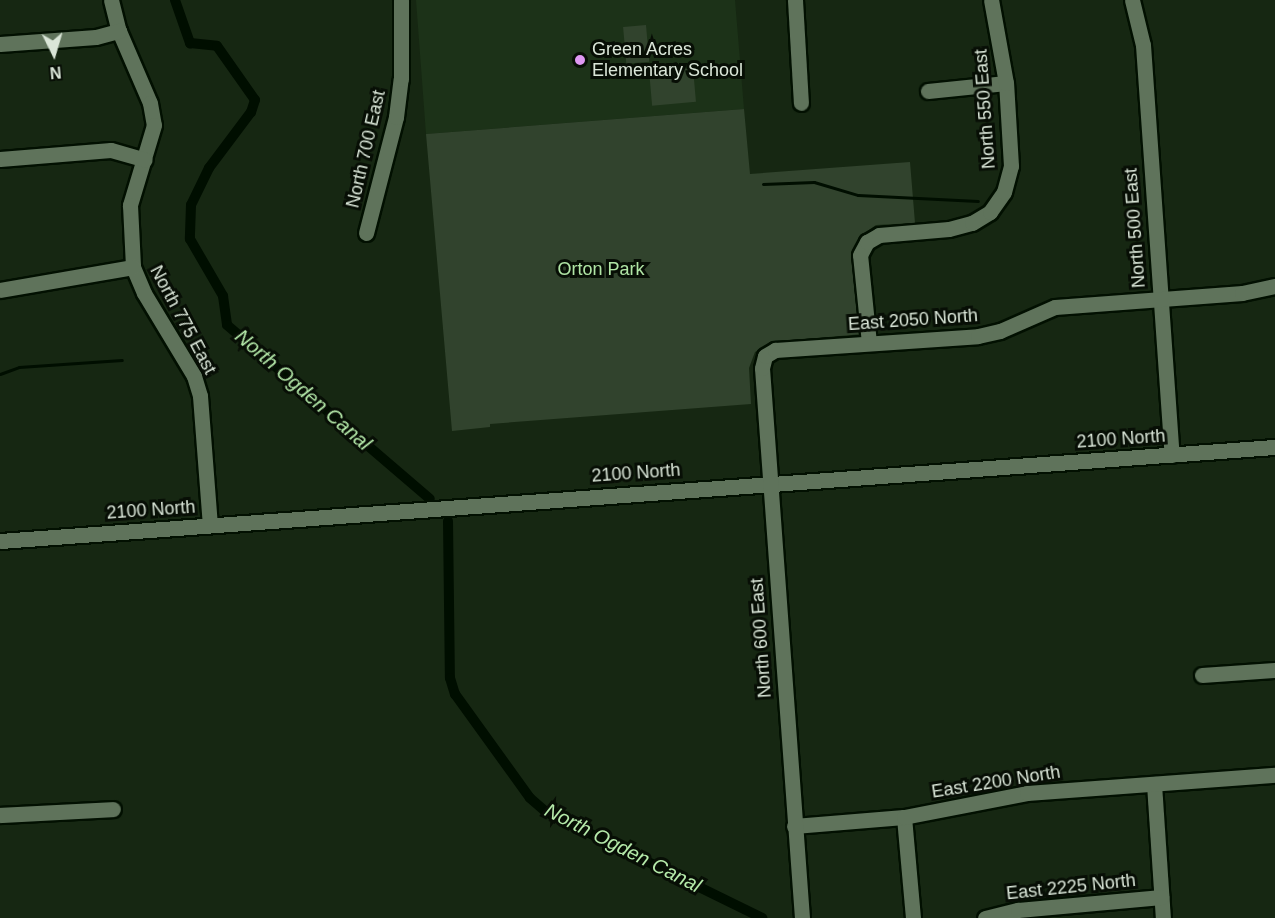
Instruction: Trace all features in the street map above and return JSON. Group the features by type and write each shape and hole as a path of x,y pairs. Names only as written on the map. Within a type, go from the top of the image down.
{"street":[{"name":"North 775 East","path":"111,0 119,31 150,103 154,125 130,205 133,267 144,293 194,376 200,396 210,525"},
{"name":"North 700 East","path":"366,233 396,117 401,79 401,0"},
{"path":"795,0 801,103"},
{"name":"North 550 East","path":"869,343 860,255 867,242 879,236 949,229 990,212 1004,192 1011,166 1006,84 991,0"},
{"name":"North 500 East","path":"1132,0 1143,45 1172,455"},
{"path":"0,44 96,37 119,31"},
{"path":"928,91 1006,84"},
{"path":"0,159 111,150 145,159"},
{"path":"0,290 133,267"},
{"name":"East 2050 North","path":"765,356 776,350 978,336 1000,331 1055,307 1242,293 1275,286"},
{"name":"North 600 East","path":"765,356 762,368 802,918"},
{"name":"2100 North","path":"0,541 770,482 1275,447"},
{"path":"1202,675 1275,670"},
{"name":"East 2200 North","path":"794,826 904,817 1027,793 1275,775"},
{"path":"1154,784 1163,918"},
{"path":"0,815 113,809"},
{"path":"904,817 913,918"},
{"name":"East 2225 North","path":"986,918 1018,910 1161,897"}],"shaded area":[{"name":"Green Acres Elementary School","path":"416,0 735,0 744,109 426,134"}],"green space":[{"path":"646,25 649,62 626,64 623,27"},
{"path":"693,68 696,102 652,106 649,72"},
{"name":"Orton Park","path":"744,109 750,174 910,162 915,223 876,225 859,237 853,253 863,334 771,342 755,352 749,368 751,404 490,424 490,427 452,431 426,134"}],"waterway":[{"name":"North Ogden Canal","path":"175,0 190,43 217,46 255,100 251,112 209,168 191,205 190,239 223,296 227,325 430,499"},
{"path":"763,184 814,182 858,195 978,201"},
{"path":"0,374 19,367 122,360"},
{"name":"North Ogden Canal","path":"448,521 450,678 455,694 530,798 546,812 762,918"}],"place":[{"name":"Green Acres Elementary School","path":"580,60"}]}
